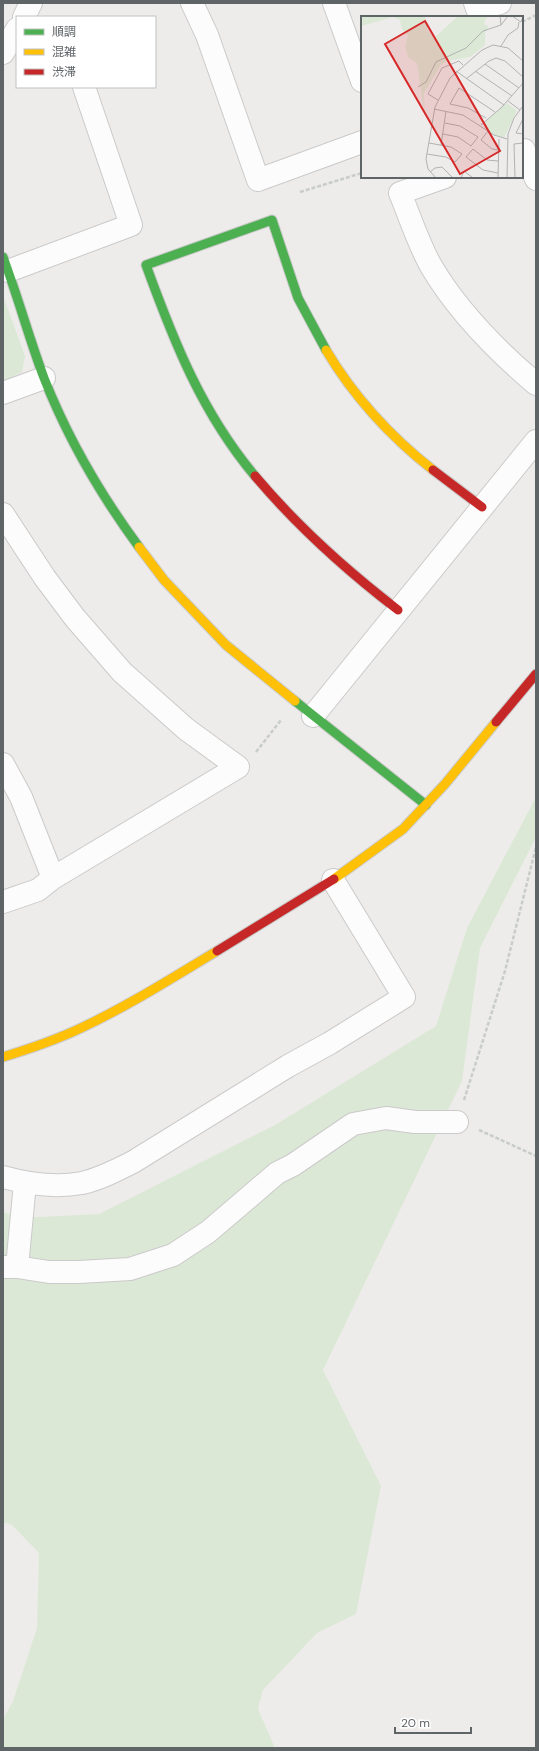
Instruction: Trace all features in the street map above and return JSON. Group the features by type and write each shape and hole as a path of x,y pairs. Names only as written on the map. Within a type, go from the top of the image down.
{"street":[{"path":"24,16 31,3"},
{"path":"192,3 206,35 258,180 361,142"},
{"path":"334,3 361,78"},
{"path":"475,3 477,10 500,3"},
{"path":"3,53 16,31"},
{"path":"84,88 131,225 6,264 44,378 81,460 119,520 164,580 226,645 312,716 426,805"},
{"path":"523,150 536,178"},
{"path":"442,178 400,193 421,246 446,289 467,316 512,364 536,384"},
{"path":"398,610 364,585 315,542 279,506 255,478 207,407 183,360 146,266 272,220 298,297 330,356 348,382 383,425 407,448 482,507"},
{"path":"3,393 44,378"},
{"path":"312,716 536,441"},
{"path":"3,514 45,578 75,618 122,672 186,729 238,768 53,878 38,890 3,902"},
{"path":"3,1057 35,1047 80,1028 157,987 333,880 379,848 403,829 426,805 536,674"},
{"path":"3,764 21,797 53,878"},
{"path":"3,1177 26,1183 66,1185 83,1183 109,1174 133,1162 288,1066 330,1043 404,997 333,880"},
{"path":"26,1183 10,1267 49,1272 130,1269 173,1255 208,1232 277,1173 293,1165 354,1124 386,1118 415,1122 457,1122"}],"path":[{"path":"523,22 536,15"},
{"path":"238,768 250,760 295,702"},
{"path":"536,847 505,971 457,1122 490,1134 536,1156"}],"green space":[{"path":"3,296 25,356 22,372 3,381"},
{"path":"536,797 536,837 480,948 462,1081 323,1370 381,1486 356,1614 317,1633 263,1690 258,1709 275,1748 3,1748 3,1719 13,1701 37,1628 39,1553 12,1525 3,1522 3,1212 20,1218 99,1214 275,1125 436,1026 467,928"}],"traffic: fast":[{"path":"255,476 236,452 205,402 191,376 167,322 146,265 272,220 298,298 326,350"},
{"path":"3,257 33,348 63,423 98,486 139,547"},
{"path":"295,701 426,805"}],"traffic: slow":[{"path":"326,350 349,384 374,415 402,444 433,470"},
{"path":"139,547 164,580 226,645 295,701"},
{"path":"334,879 403,829 445,784 496,722"},
{"path":"3,1057 72,1032 116,1010 217,951"}],"traffic: jam":[{"path":"433,470 482,507"},
{"path":"255,476 288,513 323,547 398,610"},
{"path":"496,722 536,674"},
{"path":"217,951 334,879"}]}
